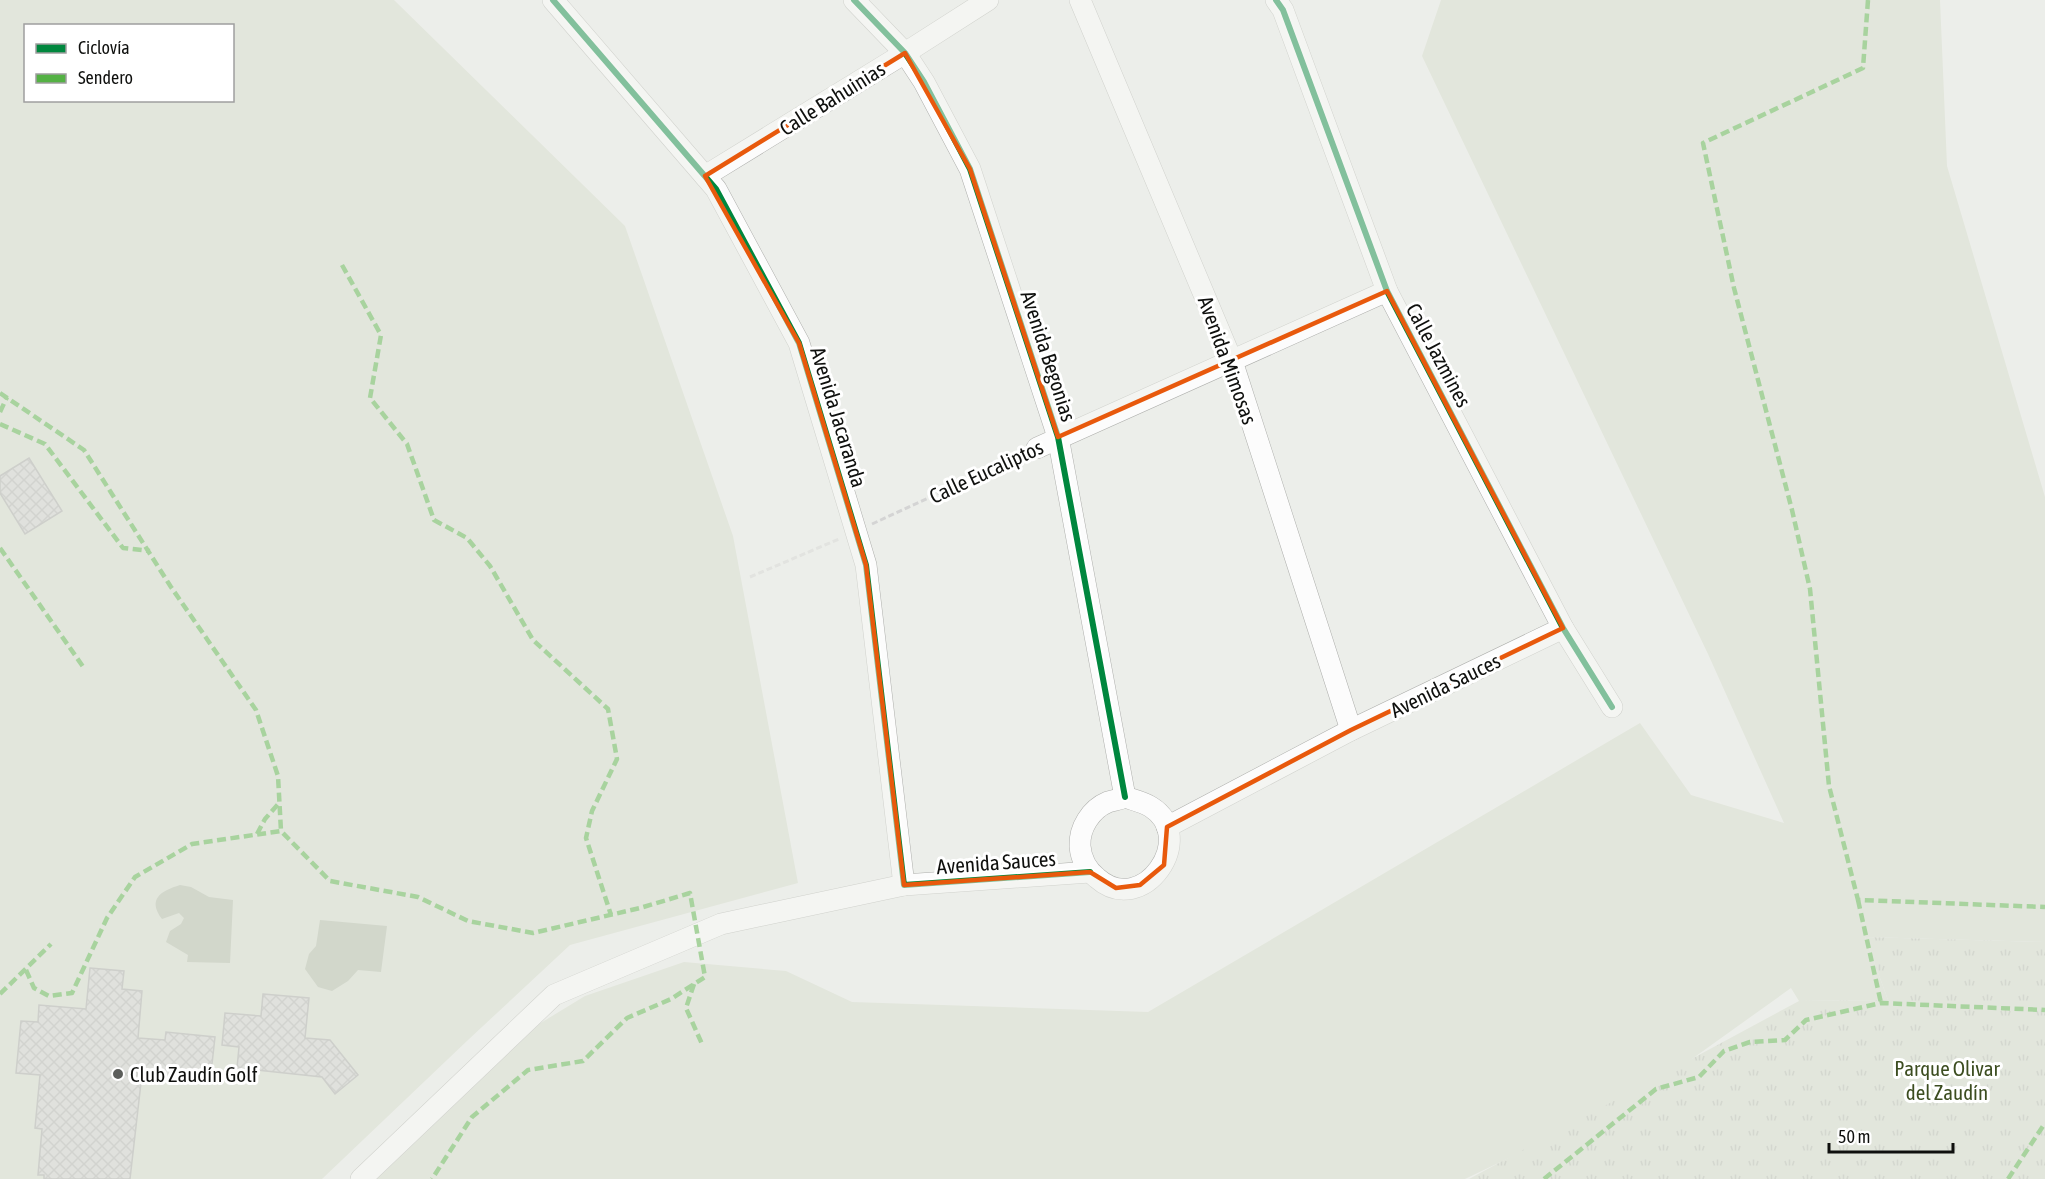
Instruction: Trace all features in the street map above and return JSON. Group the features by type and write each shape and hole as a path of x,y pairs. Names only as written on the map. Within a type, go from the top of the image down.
{"street":[{"name":"Avenida Jacaranda","path":"553,0 716,189 799,343 866,565 904,885"},
{"name":"Avenida Begonias","path":"854,0 905,53 924,82 970,169 1058,437 1125,797"},
{"name":"Calle Bahuinias","path":"705,176 988,0"},
{"name":"Avenida Mimosas","path":"1080,0 1232,361 1351,730"},
{"name":"Calle Jazmines","path":"1276,0 1283,10 1387,291 1563,628 1612,707"},
{"name":"Calle Eucaliptos","path":"1037,448 1387,291"},
{"name":"Avenida Sauces","path":"1167,827 1351,730 1563,628"},
{"path":"1125,797 1152,807 1167,827 1169,850 1164,865 1154,877 1140,885 1116,888 1101,882 1090,872 1083,861 1080,846 1082,831 1089,816 1107,802 1125,797"},
{"name":"Avenida Sauces","path":"361,1179 554,995 721,924 904,885 1090,872"}],"highlighted area":[{"path":"905,53 970,169 1058,437 1387,291 1563,628 1351,730 1167,827 1164,865 1140,885 1116,888 1090,872 904,885 866,565 799,343 705,176"}],"green space":[{"name":"Club Zaudín Golf","path":"0,0 394,0 625,226 733,536 798,883 570,945 322,1179 0,1179"},
{"path":"1441,0 1940,0 1947,166 2045,497 2045,942 1865,937 1888,1000 1799,1001 1791,988 1643,1094 1465,1179 368,1179 516,1038 585,996 684,962 786,971 852,1002 1148,1012 1640,723 1691,795 1784,823 1708,654 1422,56"},
{"name":"Parque Olivar del Zaudín","path":"1865,937 2045,942 2045,1179 1469,1179 1799,1001 1888,1000"}],"shaded area":[{"path":"180,885 191,887 209,897 233,900 230,963 187,962 188,955 166,942 170,931 181,924 184,918 179,913 162,919 156,901 162,893"},
{"path":"320,920 387,926 381,972 358,970 348,981 332,991 318,987 305,969 309,954 316,946"}],"building":[{"path":"29,458 62,511 25,534 0,493 0,476"},
{"name":"Club Zaudín Golf","path":"90,968 124,971 122,989 142,991 138,1038 165,1040 166,1032 215,1037 210,1082 142,1074 130,1179 44,1179 44,1175 38,1175 42,1129 35,1128 40,1075 16,1073 21,1021 38,1022 39,1005 86,1009"},
{"path":"263,994 309,998 305,1038 330,1040 358,1075 335,1094 322,1077 237,1068 239,1047 222,1045 225,1013 261,1016"}],"marked path":[{"path":"1868,0 1863,68 1703,143 1734,288 1792,510 1810,589 1829,786 1858,900 2045,907"},
{"path":"342,265 381,335 370,398 407,444 434,520 467,538 490,566 533,640 608,709 617,759 592,811 586,838 611,915"},
{"path":"0,393 84,450 171,587 256,710 278,776 281,831"},
{"path":"0,412 7,397"},
{"path":"0,424 45,444 123,548 150,551"},
{"path":"0,548 84,668"},
{"path":"257,834 265,819 280,802"},
{"path":"26,970 34,988 49,996 72,993 107,918 135,877 192,844 281,831 330,881 418,897 468,921 533,933 640,908 690,893 705,977 671,999 627,1018 583,1061 528,1070 472,1117 432,1179"},
{"path":"1858,900 1881,1003"},
{"path":"0,994 51,944"},
{"path":"694,984 686,1008 702,1044"},
{"path":"1544,1179 1656,1089 1699,1077 1724,1051 1750,1042 1785,1040 1806,1020 1881,1003 2045,1010"},
{"path":"2008,1179 2045,1123"}],"cycle path":[{"path":"553,0 716,189 799,343 866,565 904,885 1090,872"},
{"path":"854,0 905,53 924,82 970,169 1058,437 1125,797"},
{"path":"1276,0 1283,10 1387,291 1563,628 1612,707"}],"place":[{"name":"Club Zaudín Golf","path":"118,1074"}]}
